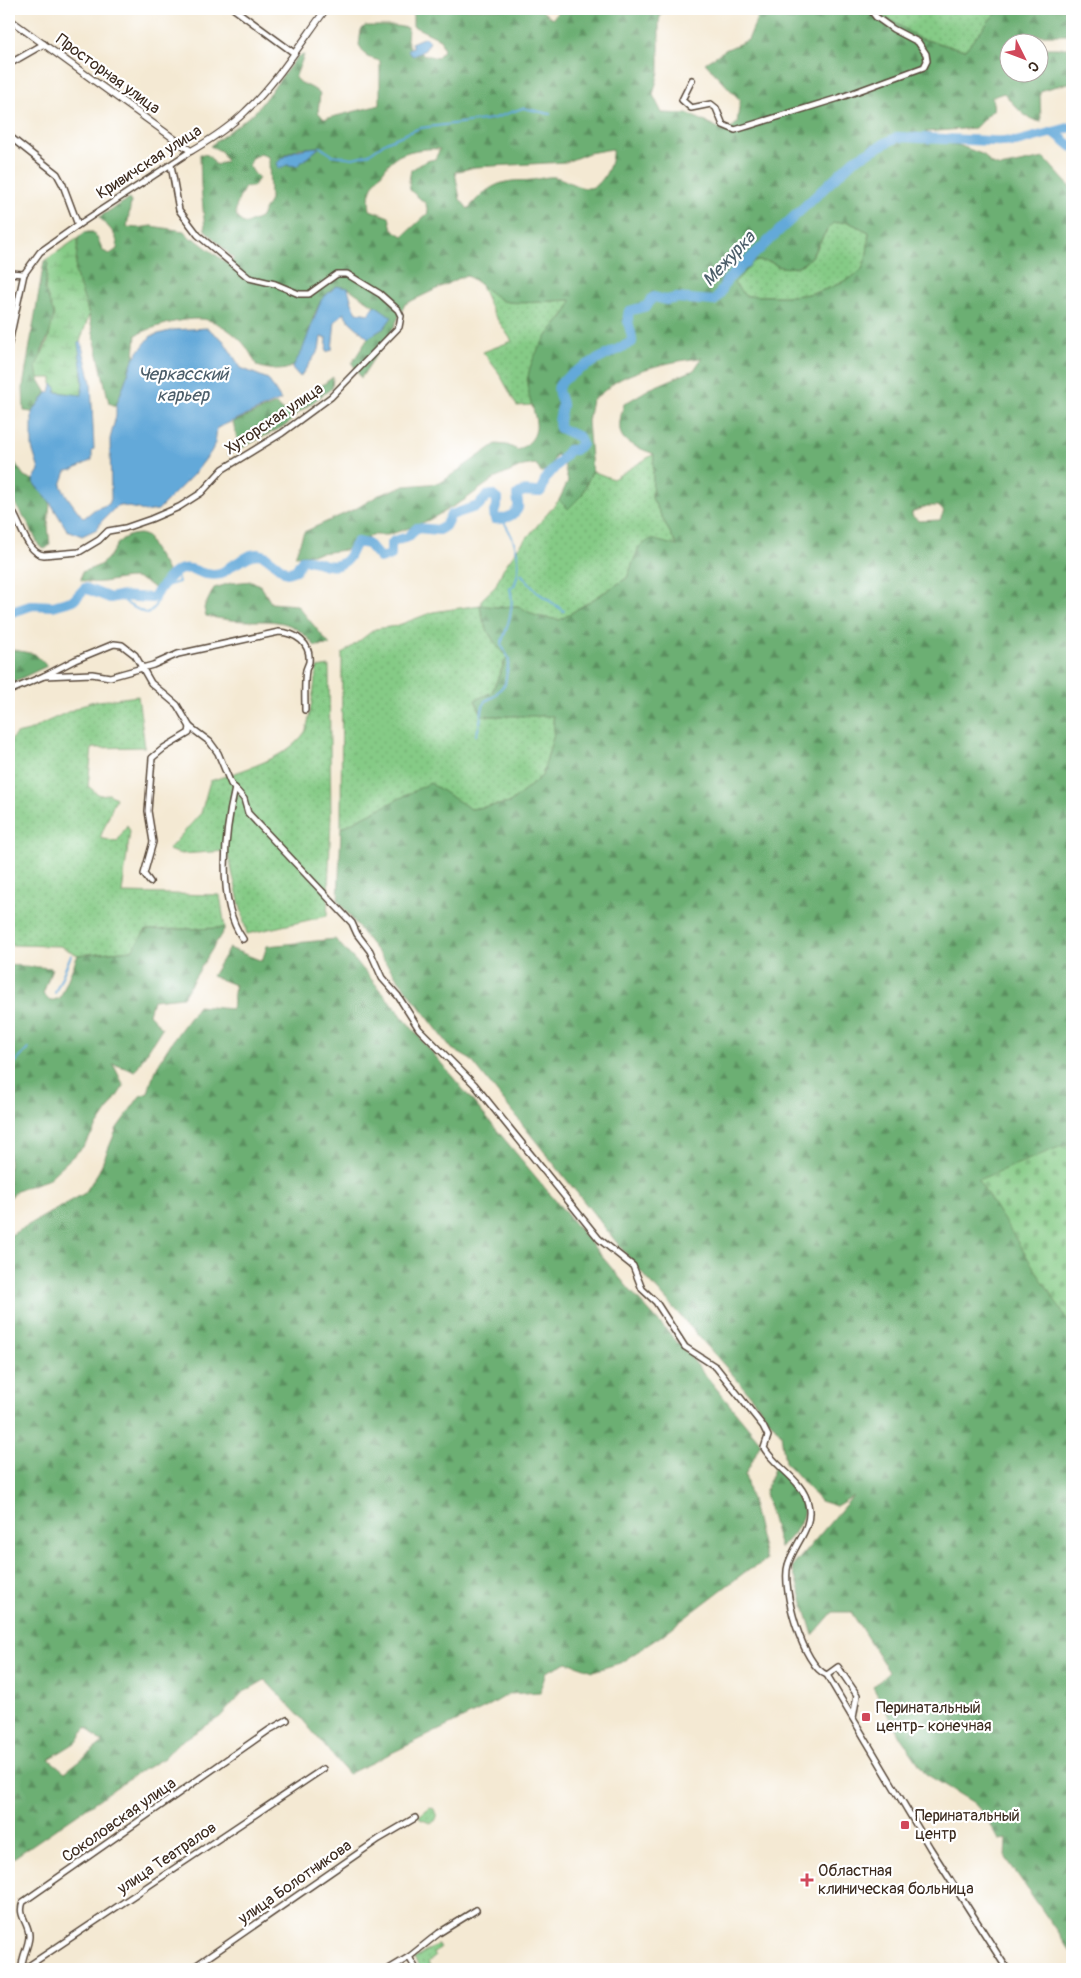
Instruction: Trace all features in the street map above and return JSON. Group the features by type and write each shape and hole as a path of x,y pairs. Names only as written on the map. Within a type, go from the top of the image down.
{"street":[{"path":"234,9 294,53"},
{"name":"Кривичская улица","path":"9,343 24,274 31,262 44,248 222,131 248,109 294,53 326,9"},
{"path":"692,80 682,100 691,108 710,104 716,108 724,124 735,130 839,98 924,67 927,61 926,54 918,42 893,29 876,17 870,9"},
{"name":"Просторная улица","path":"9,19 191,151"},
{"path":"9,64 44,44"},
{"path":"9,136 57,174 78,225"},
{"name":"Хуторская улица","path":"9,506 15,514 28,543 33,550 44,555 79,552 99,540 108,531 125,528 179,507 201,493 223,469 282,433 331,397 399,327 401,316 398,310 380,294 347,274 337,274 309,294 299,294 276,284 249,278 198,234 179,210 171,165"},
{"path":"9,273 24,274"},
{"path":"44,676 92,674 110,677 178,654 280,632 289,633 302,639 306,645 309,663 306,670 305,710"},
{"path":"9,691 114,644 122,645 135,655 151,683 177,705 190,727 201,734 218,753 231,784 244,799 248,813 352,923 357,934 370,951 382,978 398,996 419,1029 474,1084 599,1239 633,1266 642,1289 656,1302 685,1347 716,1367 763,1426 768,1436 764,1448 771,1460 785,1471 800,1488 808,1502 810,1512 807,1525 788,1566 787,1583 803,1647 820,1672 827,1675 930,1848 1007,1969"},
{"path":"150,882 144,874 153,842 148,811 152,758 164,748 189,733 190,727"},
{"path":"235,788 228,821 228,903 235,928 243,939"},
{"path":"827,1675 838,1666 857,1695 853,1718"},
{"name":"Соколовская улица","path":"22,1969 29,1937 21,1915 23,1902 269,1730 287,1720"},
{"name":"улица Театралов","path":"27,1969 36,1961 323,1768"},
{"name":"улица Болотникова","path":"191,1969 379,1839 414,1818"},
{"path":"389,1969 409,1957 439,1933 476,1910"},
{"path":"409,1957 416,1969"}],"green space":[{"path":"417,9 540,9 552,19 561,9 662,9 659,21 659,72 653,95 662,113 689,114 727,132 737,123 740,100 705,63 725,50 748,40 761,9 873,9 875,14 894,22 918,38 965,50 992,17 1003,9 1072,9 1072,35 1048,35 1048,32 998,32 998,82 1048,82 1048,48 1069,48 1072,50 1072,82 1043,90 1040,93 1041,122 1025,115 1004,93 992,97 994,109 975,128 925,132 984,155 990,163 1000,167 1044,158 1072,189 1072,1953 1006,1858 1007,1839 999,1840 987,1818 974,1803 926,1774 901,1738 873,1687 889,1672 851,1612 833,1612 813,1635 792,1567 853,1496 836,1506 820,1501 785,1462 781,1434 740,1383 629,1258 471,1060 452,1049 338,901 341,828 430,783 471,809 510,803 542,776 554,734 553,716 483,716 475,700 492,692 507,657 489,633 483,620 480,605 496,607 518,606 536,616 560,620 627,578 639,547 651,539 677,546 652,498 654,454 635,446 623,438 620,432 621,416 624,404 649,389 694,370 702,358 669,363 633,373 614,383 592,400 588,421 592,471 582,495 568,509 559,500 568,481 562,457 556,455 549,469 541,473 536,464 523,466 494,479 463,501 429,520 409,528 388,535 372,535 345,550 295,556 304,532 357,508 379,495 405,486 440,483 496,444 507,445 518,450 529,443 536,426 528,387 529,371 539,348 565,313 571,300 524,303 507,302 501,300 466,275 405,304 394,327 361,378 352,363 368,338 384,328 391,317 348,288 336,286 323,298 315,313 303,352 297,362 289,368 276,370 257,366 247,348 239,339 212,321 193,319 176,322 136,335 134,357 116,406 109,403 89,315 75,272 78,238 85,232 93,232 103,251 110,254 117,249 115,235 99,217 129,199 131,202 127,227 151,226 184,231 190,238 195,239 228,264 234,259 205,230 200,154 208,155 216,165 226,161 221,151 210,146 255,112 297,57 304,55 295,78 320,94 318,112 324,119 380,105 380,61 367,57 359,45 361,30 365,26 408,28 407,40 410,47 408,49 416,55 419,53 437,58 444,50 440,39 413,26 413,11","holes":["320,147 297,166 287,165 285,155 300,148","440,149 435,159 426,161 411,170 410,190 426,204 428,213 403,236 392,229 389,217 370,210 369,199 371,190 392,160 416,150","612,149 609,167 603,179 593,187 584,188 559,178 549,177 498,184 482,195 468,209 460,199 455,172 475,167 566,162 589,153","260,154 269,157 270,200 260,218 246,224 237,217 236,208 245,187 253,187 259,178 249,165 252,158","848,222 869,232 865,260 862,269 857,274 832,287 797,296 745,296 734,283 754,261 770,262 781,267 801,265 813,254 833,223","927,506 938,506 944,511 940,520 919,521 912,516 912,512"]},
{"path":"873,9 1003,9 992,17 965,50 918,38 894,22 875,14"},
{"path":"848,222 869,232 867,255 862,269 846,280 820,291 797,296 745,296 734,283 754,261 770,262 781,267 801,265 813,254 833,223"},
{"path":"78,238 75,272 89,315 80,342 82,396 55,392 52,378 38,378 36,366 48,341 54,314 45,290 48,263 44,261"},
{"path":"44,261 48,262 45,290 54,314 52,328 42,351 38,378 47,393 32,412 24,411 23,387"},
{"path":"480,283 501,300 507,302 524,303 572,300 570,307 549,333 541,347 527,380 532,405 517,406 499,373 483,352 512,341 493,313"},
{"path":"333,377 332,388 297,414 288,424 228,455 237,439 233,422 276,404 284,411"},
{"path":"9,454 24,476 33,480 50,502 48,526 50,545 45,549 39,546 9,491"},
{"path":"654,454 652,498 677,546 639,547 627,578 560,620 536,616 518,606 480,606 483,620 489,633 507,656 492,692 475,701 483,716 553,715 554,734 542,776 510,803 470,809 430,784 341,828 342,654 375,629 396,626 433,612 480,605 482,599 495,587 503,569 518,548 559,500 568,509 582,495 592,471 613,479"},
{"path":"141,534 148,537 169,577 155,588 135,578 97,582 81,580 82,572 101,564 125,537"},
{"path":"252,581 261,586 271,603 297,605 330,645 315,646 300,631 278,622 244,621 206,616 204,608 214,588 231,583"},
{"path":"9,647 14,650 35,654 47,666 9,684"},
{"path":"329,666 331,820 327,916 247,934 227,851 181,854 168,850 201,813 210,781 275,757 287,750 305,732 317,668"},
{"path":"138,696 145,747 92,748 88,786 99,795 109,794 116,798 100,838 117,842 127,825 130,831 122,893 220,895 225,928 146,930 132,950 78,955 60,946 9,945 9,742 16,734 29,731 90,702"},
{"path":"225,928 183,997 153,1000 149,1014 162,1028 135,1071 113,1064 124,1086 83,1147 47,1180 17,1190 9,1199 9,965 52,968 43,994 50,1001 60,998 78,955 132,950 146,930"},
{"path":"335,939 362,968 629,1289 689,1355 761,1443 745,1475 766,1561 745,1572 661,1636 620,1663 593,1671 567,1662 546,1672 540,1692 509,1694 485,1708 348,1774 302,1719 265,1680 242,1693 220,1717 177,1744 164,1758 137,1773 9,1861 9,1236 85,1193 99,1171 117,1128 140,1096 148,1093 162,1058 198,1006 232,1009 235,985 212,976 229,948 262,961 267,946","holes":["86,1727 102,1743 65,1772 49,1759 78,1741"]},
{"path":"1072,1142 1072,1327 978,1180"},
{"path":"775,1466 797,1489 804,1508 800,1523 780,1548 765,1493"},
{"path":"430,1807 434,1809 437,1817 435,1821 430,1823 420,1819 419,1816"},
{"path":"438,1944 440,1948 433,1954 435,1957 428,1962 431,1969 420,1969 414,1959"}],"water":[{"path":"425,37 430,42 425,50 413,56 409,53 408,49 413,47 411,43"},
{"path":"320,147 297,166 287,165 279,169 277,163 291,152"},
{"path":"336,286 348,288 352,303 357,312 369,314 375,305 392,317 384,328 368,338 349,321 344,313 335,321 332,350 326,352 327,338 321,337 319,350 300,377 292,368 302,351 321,300"},
{"name":"Черкасский карьер","path":"207,328 223,340 241,368 268,379 281,400 217,428 215,444 211,452 195,473 158,510 145,512 118,505 101,522 97,529 82,536 67,530 50,502 33,480 39,470 32,448 32,412 47,393 50,392 52,384 57,389 55,392 82,395 83,380 78,343 81,342 91,382 94,449 92,451 92,460 73,470 66,471 61,485 64,492 84,518 95,509 109,504 111,499 110,439 116,416 116,406 134,357 151,336 173,330"}],"waterway":[{"path":"320,147 332,155 353,158 369,154 386,142 420,128 492,119 523,108 550,114"},
{"name":"Межурка","path":"9,613 33,605 53,606 74,600 85,588 110,598 119,596 152,598 170,576 177,571 188,569 206,574 221,574 251,555 265,556 287,573 296,570 302,560 333,566 339,565 349,558 357,542 368,544 380,558 391,555 391,545 394,541 408,537 417,528 439,530 445,526 451,515 478,506 487,496 492,495 498,500 494,512 495,519 508,517 518,508 517,495 525,491 540,492 546,478 569,450 575,450 582,444 579,437 560,428 559,422 562,405 558,391 559,386 581,368 632,342 628,320 629,311 647,306 654,297 666,300 677,298 714,301 727,280 854,160 897,137 1016,142 1072,127"},
{"path":"1054,132 1072,147"},
{"path":"476,735 485,701 493,697 505,684 509,659 501,644 510,616 512,602 510,588 514,586 517,577 518,560 515,543 502,519"},
{"path":"163,587 179,582 176,572"},
{"path":"521,574 537,592 564,611"},
{"path":"119,596 129,605 147,614 154,607 160,592"},
{"path":"55,993 71,955"},
{"path":"9,1069 29,1048"}],"place":[{"name":"Перинатальный центр- конечная","path":"866,1717"},
{"name":"Перинатальный центр","path":"905,1825"},
{"name":"Областная клиническая больница","path":"807,1880"}]}
